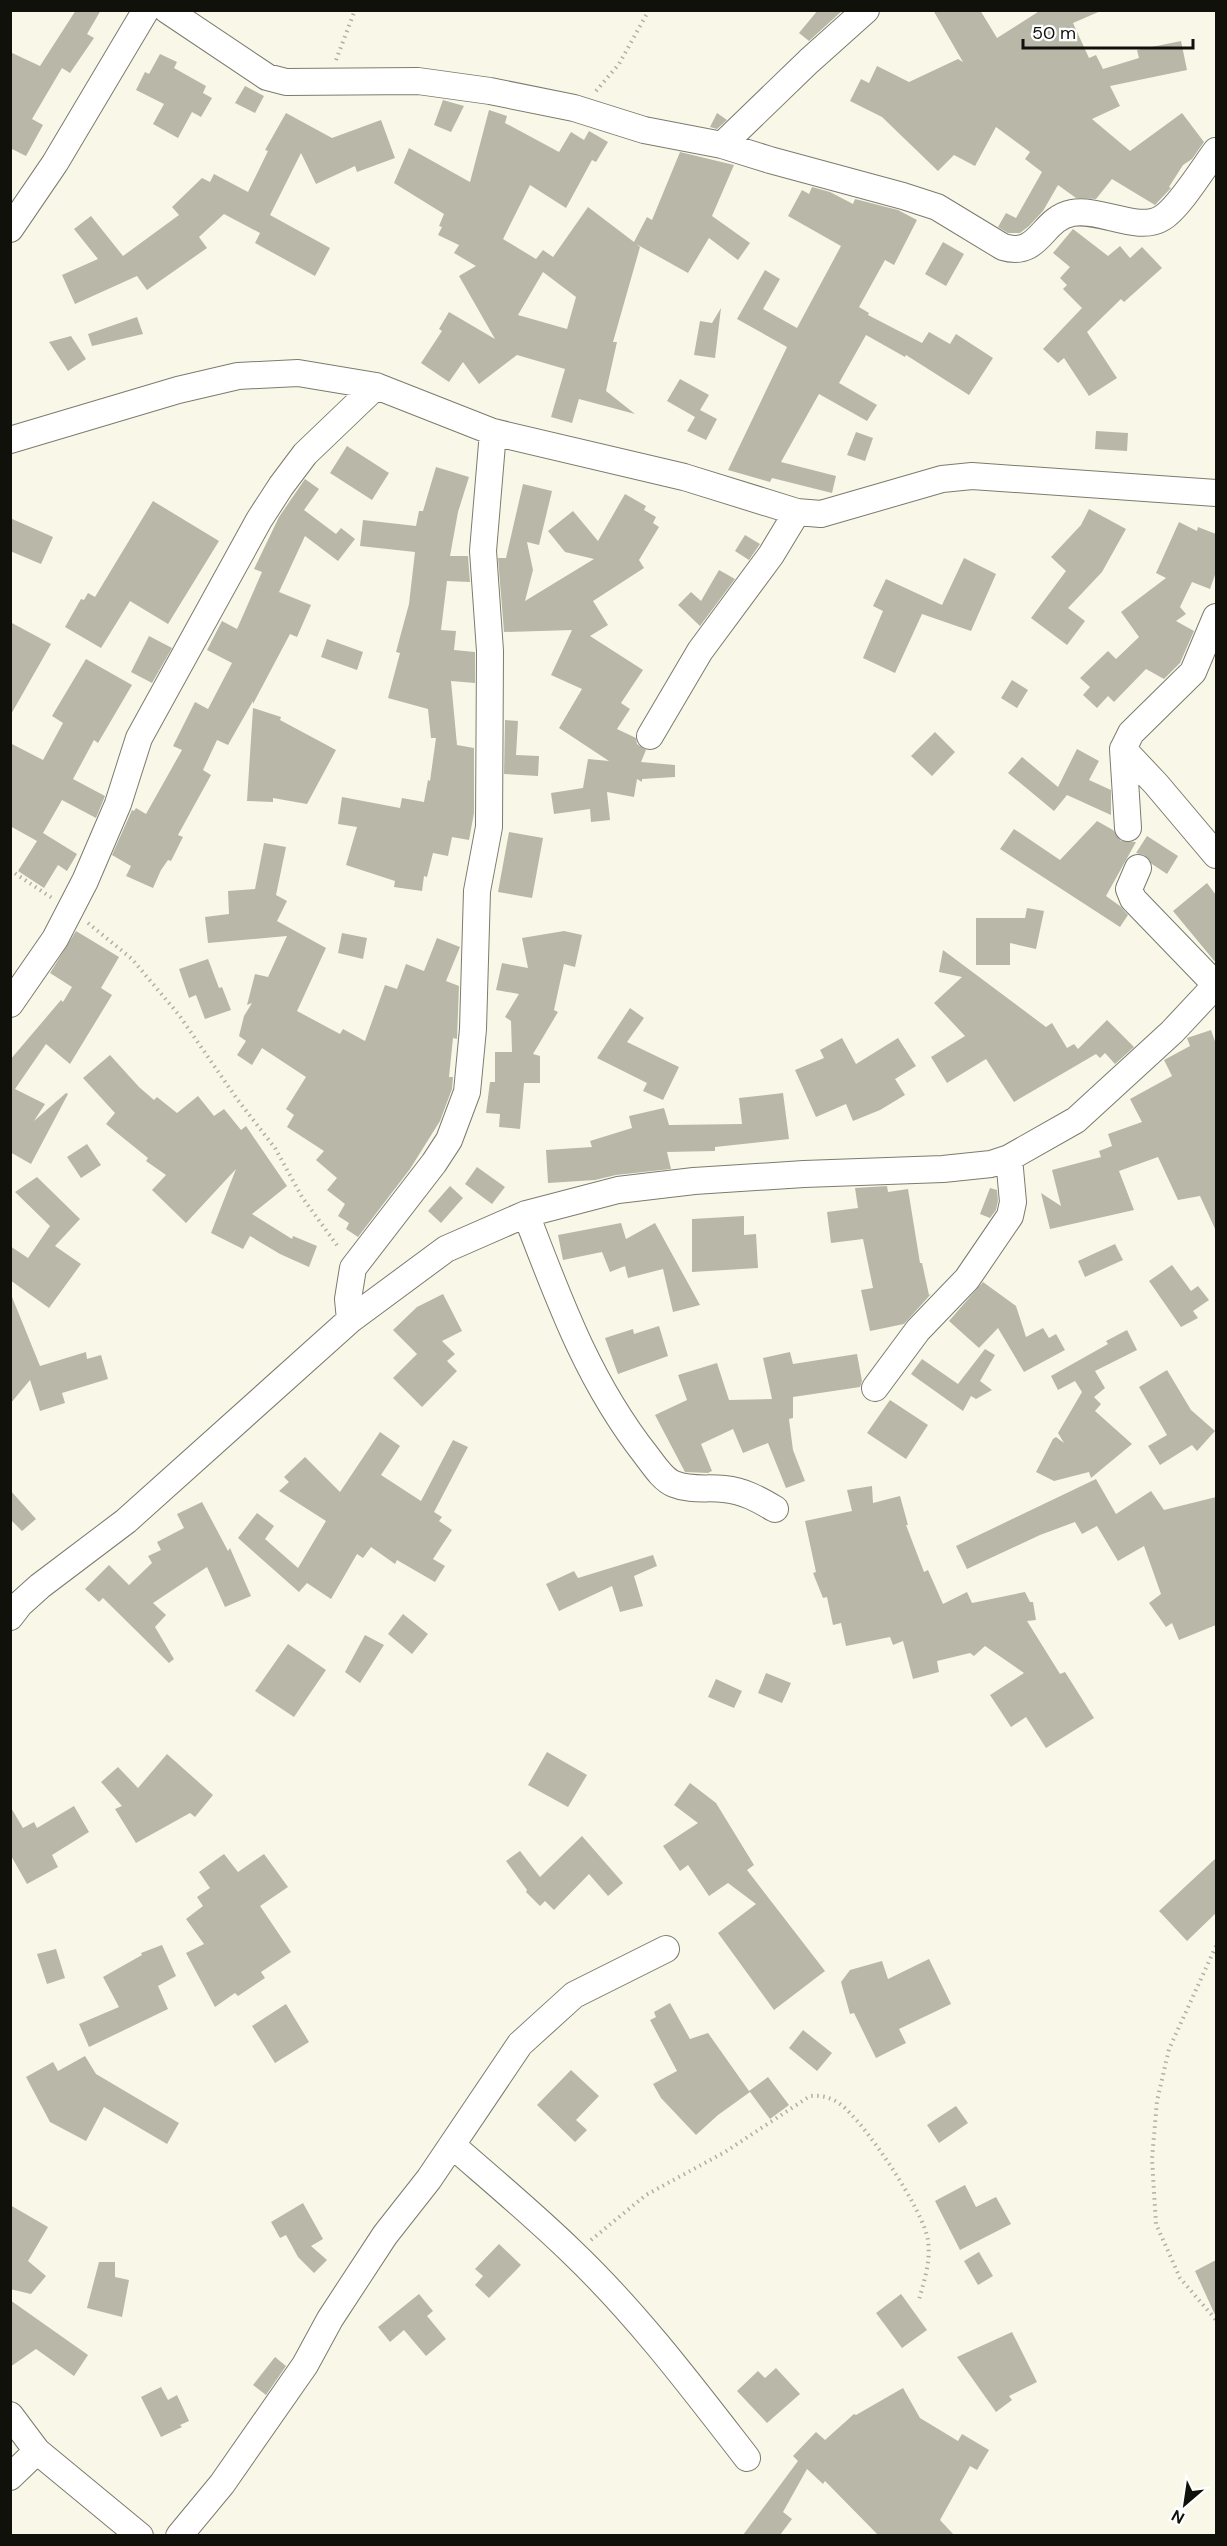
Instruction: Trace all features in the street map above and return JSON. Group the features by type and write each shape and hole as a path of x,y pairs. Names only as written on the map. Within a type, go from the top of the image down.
{"street":[{"path":"10,229 55,163 146,10"},
{"path":"167,10 267,77 286,82 418,81 490,91 574,108 644,130 722,145 937,207 1003,247 1013,250 1023,249 1035,242 1057,218 1072,213 1098,213 1137,223 1152,223 1163,217 1173,207 1216,151"},
{"path":"722,145 866,10"},
{"path":"10,440 178,390 238,376 298,373 376,387 493,432 684,477 797,512 821,514 942,479 972,476 1216,493"},
{"path":"10,1004 55,939 86,881 118,804 139,738 259,520 305,454 376,387"},
{"path":"350,1320 348,1299 353,1268 449,1140 467,1092 473,1029 477,891 489,827 490,651 483,551 493,432"},
{"path":"650,736 700,651 766,562 797,512"},
{"path":"1128,828 1123,749 1131,733 1193,672 1216,617"},
{"path":"1123,749 1216,855"},
{"path":"10,1617 20,1604 40,1586 126,1521 350,1320 446,1249 526,1214 618,1190 694,1181 804,1173 963,1168 991,1164 1009,1158 1085,1113 1172,1032 1216,985 1133,899 1129,889 1138,868"},
{"path":"875,1388 918,1330 967,1279 1010,1216 1013,1202 1009,1158"},
{"path":"526,1214 587,1364 630,1435 655,1467 672,1484 749,1494 775,1509"},
{"path":"179,2535 222,2484 280,2402 379,2244 453,2145 520,2044 574,1995 666,1949"},
{"path":"453,2145 573,2252 634,2318 747,2458"},
{"path":"10,2415 37,2451 140,2535"},
{"path":"10,2477 37,2451"}],"path":[{"path":"328,80 355,10"},
{"path":"574,108 609,78 649,10"},
{"path":"10,870 70,910 132,959 179,1015 237,1099 275,1148 302,1197 353,1268"},
{"path":"1216,1946 1169,2049 1156,2101 1152,2159 1156,2224 1180,2278 1216,2319"},
{"path":"573,2252 646,2195 725,2152 810,2096 820,2095 840,2104 874,2141 924,2223 929,2242 926,2272 919,2300"}],"building":[{"path":"76,10 101,10 87,34 94,38 70,73 62,68 32,119 43,125 26,156 10,148 10,52 40,66"},
{"path":"818,10 843,10 809,41 799,33"},
{"path":"933,10 980,10 997,38 1041,10 1103,10 1073,23 1089,58 1096,55 1103,69 1139,58 1137,50 1181,41 1187,70 1110,86 1120,106 1092,119 1130,151 1182,113 1204,142 1192,159 1183,165 1169,187 1171,188 1155,205 1112,179 1096,199 1076,198 1058,185 1043,211 1029,226 1020,233 1008,233 998,227 1006,213 1016,218 1042,172 1025,159 1030,152 996,127 975,166 954,155 938,171 882,117 850,101 861,79 869,83 877,66 909,82 958,59 963,62"},
{"path":"160,54 177,62 174,68 206,86 203,93 212,98 201,117 192,112 178,138 153,124 164,104 136,90 145,72 149,74"},
{"path":"245,86 264,96 255,113 235,103"},
{"path":"443,100 464,106 451,132 434,125"},
{"path":"489,110 507,116 505,123 559,152 571,132 584,140 589,131 608,142 596,162 592,160 566,208 530,185 503,239 536,259 543,250 553,257 588,207 634,242 647,217 652,220 680,152 734,165 712,216 750,243 738,260 709,238 688,273 636,244 640,247 613,342 617,342 606,391 635,414 579,399 572,423 551,417 565,369 517,355 479,384 463,362 449,382 421,363 442,331 439,329 449,312 495,339 459,276 476,266 454,253 459,245 438,235 444,214 394,183 409,148 470,182","holes":["543,272 576,297 567,329 518,315"]},
{"path":"286,113 332,138 381,120 395,158 357,172 355,166 316,184 301,153 270,215 330,248 315,276 255,243 260,233 224,214 199,237 207,248 147,290 137,276 75,304 62,275 98,259 74,229 91,216 123,256 179,215 172,207 202,178 210,182 214,174 248,192 268,151 265,150"},
{"path":"717,113 727,120 717,129 710,127"},
{"path":"812,187 830,192 853,204 855,199 898,210 917,220 894,265 885,260 859,307 869,313 868,315 922,343 929,332 950,344 956,334 993,358 969,395 906,355 905,357 866,335 839,383 877,405 867,421 819,394 781,462 836,476 832,493 772,478 770,482 728,470 787,347 737,319 765,270 780,279 763,309 797,328 841,246 788,216 802,190 809,194"},
{"path":"1073,229 1108,256 1120,246 1130,258 1142,247 1162,268 1124,302 1121,299 1087,332 1117,378 1089,396 1064,358 1058,363 1043,349 1082,308 1063,289 1067,285 1060,278 1070,267 1053,253"},
{"path":"943,242 964,254 946,286 925,274"},
{"path":"721,308 715,358 694,355 700,321 712,323"},
{"path":"137,317 143,334 92,346 88,334"},
{"path":"71,336 86,359 68,371 49,342"},
{"path":"680,379 709,395 700,410 717,419 706,440 687,431 695,417 667,401"},
{"path":"1096,431 1128,433 1127,451 1095,449"},
{"path":"856,432 873,438 865,461 847,455"},
{"path":"347,446 389,473 372,500 330,473"},
{"path":"436,467 469,477 458,512 450,556 468,556 470,582 447,581 441,630 456,631 454,650 475,652 475,683 451,681 457,745 474,748 474,813 469,840 452,837 448,856 433,853 427,877 424,876 422,891 394,887 395,881 346,865 357,827 338,824 342,797 400,808 402,798 424,802 428,780 430,781 436,738 431,738 428,709 388,698 400,653 396,652 409,604 415,552 360,546 363,520 416,526 419,511 423,511"},
{"path":"305,479 319,489 304,510 336,534 341,528 355,539 338,561 305,536 279,592 311,605 297,637 290,634 253,704 253,701 228,745 217,740 203,770 211,775 178,835 183,837 171,861 168,860 161,870 153,888 126,876 131,866 112,855 132,810 136,808 146,814 182,750 173,746 195,702 208,709 232,663 207,650 222,621 237,629 262,572 254,569 279,517"},
{"path":"523,484 552,491 539,545 527,542 533,570 525,601 594,559 565,552 548,531 573,511 598,541 625,494 646,506 644,510 656,517 653,523 659,527 639,560 644,568 593,601 608,625 590,636 643,670 621,703 630,709 617,729 636,738 637,744 646,750 641,762 675,765 675,777 642,779 642,782 637,779 634,797 607,792 610,820 591,822 590,809 554,814 551,793 583,788 588,759 609,761 559,728 582,689 551,675 572,630 504,632 498,558 506,558"},
{"path":"153,501 219,541 168,624 130,601 101,648 65,627 81,599 84,600 88,593 95,597"},
{"path":"1089,509 1126,529 1102,572 1068,608 1085,621 1067,645 1031,618 1066,571 1051,557 1081,525"},
{"path":"10,518 53,537 41,564 10,551"},
{"path":"1179,522 1197,531 1198,527 1216,534 1216,572 1210,589 1192,582 1180,607 1186,614 1176,621 1194,631 1180,663 1164,679 1146,669 1114,702 1108,696 1097,708 1083,695 1090,687 1080,678 1108,651 1116,659 1139,637 1121,612 1166,578 1156,573"},
{"path":"745,535 760,544 749,560 735,551"},
{"path":"964,558 996,574 971,631 922,614 895,673 863,658 883,611 873,606 886,579 942,605"},
{"path":"719,570 735,579 700,626 678,605 691,592 701,601"},
{"path":"10,622 51,644 10,716"},
{"path":"149,636 172,648 152,683 131,672"},
{"path":"327,639 363,652 357,670 321,657"},
{"path":"86,659 132,685 98,743 94,740 73,779 105,796 96,818 62,800 43,833 77,854 67,871 58,865 44,888 18,871 37,841 10,826 10,743 43,760 63,723 52,716"},
{"path":"1012,680 1028,690 1017,708 1001,698"},
{"path":"253,708 281,717 280,720 336,750 307,804 273,798 273,802 247,801"},
{"path":"505,720 518,721 516,755 539,756 538,776 504,774"},
{"path":"935,732 955,752 932,776 911,756"},
{"path":"1077,749 1099,761 1089,780 1111,790 1111,815 1067,795 1054,811 1008,773 1022,757 1058,787"},
{"path":"1097,821 1113,830 1121,841 1136,842 1106,896 1128,915 1120,927 1000,849 1014,829 1060,860"},
{"path":"509,832 543,838 532,898 498,892"},
{"path":"1147,836 1178,856 1167,874 1152,864 1144,855 1136,853"},
{"path":"264,843 286,847 276,895 287,901 277,921 326,948 297,1011 340,1034 343,1029 365,1041 385,985 397,989 406,964 424,971 437,938 460,947 446,981 459,986 457,1039 453,1038 449,1077 453,1077 452,1089 440,1121 410,1169 358,1237 346,1229 349,1223 338,1216 345,1204 327,1190 337,1178 316,1160 324,1151 287,1127 294,1115 286,1109 306,1077 262,1048 252,1065 237,1055 246,1041 239,1036 244,1016 252,1003 247,1005 255,974 268,977 287,936 208,943 205,917 229,914 228,891 255,889"},
{"path":"1207,883 1216,895 1216,963 1173,911"},
{"path":"1027,908 1044,911 1036,949 1010,943 1010,965 976,965 976,918 1025,918"},
{"path":"76,931 119,957 101,988 112,995 70,1064 46,1044 15,1089 45,1104 34,1121 66,1093 68,1094 31,1164 10,1152 10,1060 61,1000 63,1002 72,987 50,973"},
{"path":"564,931 582,935 575,967 564,964 554,1010 558,1012 533,1054 540,1056 540,1083 524,1083 520,1129 499,1127 500,1114 486,1113 490,1082 495,1082 495,1052 512,1052 511,1021 505,1017 519,994 496,990 502,963 528,968 522,938"},
{"path":"342,933 367,938 363,959 338,953"},
{"path":"943,950 1046,1027 1052,1023 1067,1048 1074,1044 1078,1049 1107,1020 1134,1047 1115,1064 1105,1053 1100,1058 1096,1054 1014,1102 986,1059 947,1083 931,1057 965,1036 934,1003 962,977 939,972"},
{"path":"208,959 219,988 222,987 231,1010 205,1019 196,995 189,998 179,969"},
{"path":"630,1008 644,1018 627,1042 679,1067 663,1100 643,1091 647,1083 597,1058"},
{"path":"1211,1030 1216,1044 1216,1231 1200,1196 1178,1200 1158,1157 1119,1171 1134,1210 1050,1229 1041,1193 1061,1206 1052,1170 1101,1157 1099,1151 1112,1146 1108,1134 1142,1122 1130,1099 1172,1076 1164,1060 1190,1046 1187,1038"},
{"path":"842,1038 856,1064 898,1038 916,1066 895,1079 905,1095 880,1110 853,1121 846,1104 816,1117 795,1070 824,1058 820,1050"},
{"path":"110,1055 154,1100 157,1097 177,1113 198,1096 214,1116 224,1109 241,1130 246,1126 287,1186 252,1214 292,1239 293,1236 317,1246 309,1267 280,1254 250,1236 243,1249 211,1233 236,1169 186,1223 152,1190 166,1175 146,1161 148,1158 106,1124 115,1113 83,1078"},
{"path":"783,1093 789,1139 715,1147 715,1151 667,1152 671,1169 616,1175 595,1180 548,1183 546,1150 592,1147 590,1141 632,1128 629,1116 664,1108 669,1125 742,1124 739,1098"},
{"path":"87,1144 101,1165 81,1178 67,1157"},
{"path":"477,1167 505,1187 492,1204 465,1184"},
{"path":"37,1177 80,1219 55,1246 81,1264 49,1308 10,1280 10,1246 28,1258 50,1226 15,1192"},
{"path":"450,1186 463,1198 441,1223 428,1211"},
{"path":"887,1186 888,1192 908,1189 920,1263 922,1263 929,1295 931,1294 904,1324 870,1331 861,1290 873,1288 863,1239 831,1243 827,1212 858,1208 855,1188"},
{"path":"990,1188 997,1190 998,1201 996,1210 990,1218 980,1214"},
{"path":"744,1216 744,1235 756,1234 758,1268 692,1272 692,1219"},
{"path":"621,1223 626,1239 655,1223 700,1305 673,1312 663,1269 628,1278 625,1266 610,1272 602,1252 563,1260 558,1235"},
{"path":"1115,1244 1123,1260 1085,1277 1078,1261"},
{"path":"1172,1265 1191,1291 1198,1286 1209,1300 1193,1311 1198,1318 1181,1327 1149,1281"},
{"path":"983,1282 1016,1306 1026,1337 1043,1328 1049,1338 1056,1334 1065,1350 1024,1372 998,1328 979,1348 949,1321"},
{"path":"10,1292 40,1366 86,1352 87,1359 101,1355 108,1379 62,1393 65,1403 40,1411 30,1380 10,1404"},
{"path":"443,1294 462,1331 442,1341 455,1354 447,1361 457,1371 422,1407 393,1378 417,1354 393,1330 417,1307"},
{"path":"659,1326 668,1356 618,1374 605,1338 633,1329 634,1334"},
{"path":"1127,1330 1137,1350 1095,1371 1105,1388 1094,1397 1101,1404 1095,1411 1132,1444 1091,1478 1089,1472 1054,1481 1036,1472 1053,1439 1056,1437 1064,1443 1058,1433 1082,1392 1075,1381 1058,1390 1051,1376 1108,1344 1106,1341"},
{"path":"985,1349 995,1355 980,1381 992,1390 976,1399 971,1396 963,1411 911,1374 922,1359 958,1384"},
{"path":"790,1352 793,1364 857,1354 862,1381 860,1387 793,1397 793,1418 789,1419 793,1450 805,1481 786,1488 768,1443 743,1453 733,1429 701,1444 712,1471 708,1473 685,1472 655,1415 687,1400 678,1375 717,1363 729,1400 772,1399 763,1358"},
{"path":"1167,1370 1191,1410 1215,1431 1197,1451 1192,1445 1160,1465 1148,1446 1167,1435 1139,1387"},
{"path":"890,1400 928,1425 906,1459 867,1433"},
{"path":"380,1432 400,1446 381,1475 421,1501 453,1440 468,1447 434,1512 442,1517 439,1521 452,1530 433,1559 445,1566 435,1582 397,1560 395,1564 371,1547 363,1558 357,1554 331,1599 307,1583 299,1592 238,1538 257,1513 274,1526 265,1539 298,1568 326,1521 279,1491 289,1482 284,1477 305,1457 340,1492"},
{"path":"1096,1479 1116,1514 1151,1491 1164,1510 1216,1497 1216,1625 1179,1640 1172,1623 1166,1627 1149,1603 1161,1594 1144,1546 1118,1561 1097,1526 1082,1534 1075,1522 1040,1535 967,1569 956,1546"},
{"path":"872,1486 873,1503 900,1496 908,1525 906,1525 924,1572 928,1570 943,1604 967,1592 972,1603 1025,1592 1030,1602 1033,1602 1036,1620 1027,1621 1060,1674 1065,1672 1094,1718 1046,1748 1026,1717 1011,1727 990,1695 1024,1673 985,1646 974,1656 970,1653 937,1661 939,1672 913,1679 903,1641 893,1645 890,1637 846,1646 841,1623 833,1625 827,1597 823,1598 813,1573 816,1572 805,1521 852,1511 847,1490"},
{"path":"10,1490 36,1519 22,1531 10,1519"},
{"path":"202,1502 228,1551 230,1548 251,1596 225,1607 207,1567 153,1603 166,1615 155,1627 174,1659 169,1663 103,1598 99,1602 85,1589 109,1565 129,1585 152,1563 148,1556 161,1550 157,1542 184,1528 177,1514"},
{"path":"653,1555 657,1566 634,1576 643,1606 620,1612 612,1586 559,1611 546,1584 574,1571 578,1578"},
{"path":"403,1614 428,1634 412,1654 388,1634"},
{"path":"365,1635 384,1645 360,1683 345,1672"},
{"path":"288,1644 326,1670 294,1717 255,1691"},
{"path":"766,1673 791,1683 782,1703 758,1693"},
{"path":"716,1679 742,1691 734,1708 708,1697"},
{"path":"547,1752 587,1775 568,1807 528,1785"},
{"path":"167,1754 213,1795 195,1817 190,1813 136,1843 115,1809 122,1806 101,1782 118,1767 138,1788"},
{"path":"690,1783 716,1803 754,1865 747,1870 825,1971 774,2010 718,1933 756,1904 728,1883 709,1896 688,1865 680,1871 663,1846 698,1823 674,1805"},
{"path":"10,1806 23,1828 34,1822 37,1828 74,1806 89,1832 52,1855 58,1867 27,1884 10,1854"},
{"path":"582,1836 623,1883 608,1896 589,1874 554,1910 545,1901 540,1906 526,1892 527,1890 506,1861 520,1851 540,1877"},
{"path":"224,1854 238,1872 264,1854 288,1887 260,1906 291,1952 261,1972 265,1978 238,1996 235,1993 215,2007 186,1953 204,1944 186,1919 203,1906 197,1897 210,1888 199,1872"},
{"path":"1216,1858 1216,1913 1187,1941 1159,1911"},
{"path":"162,1945 176,1976 158,1986 168,2009 89,2047 79,2024 119,2007 103,1977 142,1955 141,1953"},
{"path":"56,1949 65,1978 47,1984 37,1954"},
{"path":"929,1959 951,2004 899,2029 906,2043 876,2058 854,2013 850,2014 841,1982 850,1970 882,1961 888,1979"},
{"path":"670,2003 690,2039 708,2033 749,2091 768,2077 789,2105 770,2119 750,2092 718,2115 696,2135 661,2098 653,2084 677,2071 650,2020 656,2017 654,2012"},
{"path":"286,2004 309,2042 275,2063 252,2026"},
{"path":"803,2030 832,2053 817,2071 789,2048"},
{"path":"85,2056 96,2074 179,2123 167,2144 104,2107 86,2141 50,2122 26,2077 53,2062 58,2071"},
{"path":"571,2070 599,2096 576,2120 587,2130 575,2142 537,2105"},
{"path":"956,2106 968,2123 939,2143 927,2125"},
{"path":"965,2185 976,2207 996,2197 1011,2224 960,2250 935,2201"},
{"path":"303,2203 323,2239 311,2246 327,2260 314,2273 298,2257 286,2235 280,2238 271,2222"},
{"path":"10,2205 48,2227 28,2261 46,2276 31,2294 10,2289"},
{"path":"499,2244 521,2265 489,2298 475,2285 483,2276 475,2269"},
{"path":"979,2252 993,2276 978,2285 964,2261"},
{"path":"1216,2260 1216,2317 1195,2271"},
{"path":"99,2262 115,2262 115,2277 129,2280 122,2317 87,2308"},
{"path":"419,2294 433,2311 427,2316 446,2339 426,2356 404,2330 390,2342 378,2327"},
{"path":"901,2294 927,2330 902,2348 876,2313"},
{"path":"10,2300 88,2355 74,2376 36,2349 10,2367"},
{"path":"1012,2332 1037,2382 1009,2396 1012,2400 996,2412 957,2357"},
{"path":"275,2357 286,2366 266,2395 253,2385"},
{"path":"776,2368 800,2394 767,2423 737,2391 758,2371 765,2378"},
{"path":"161,2387 168,2400 177,2395 189,2421 161,2437 141,2397"},
{"path":"903,2388 920,2418 958,2441 962,2434 989,2450 977,2470 970,2466 940,2520 954,2535 878,2535 825,2481 823,2484 807,2469 783,2512 792,2519 780,2535 743,2535 798,2461 793,2456 816,2432 825,2440 854,2414 856,2415"}]}
